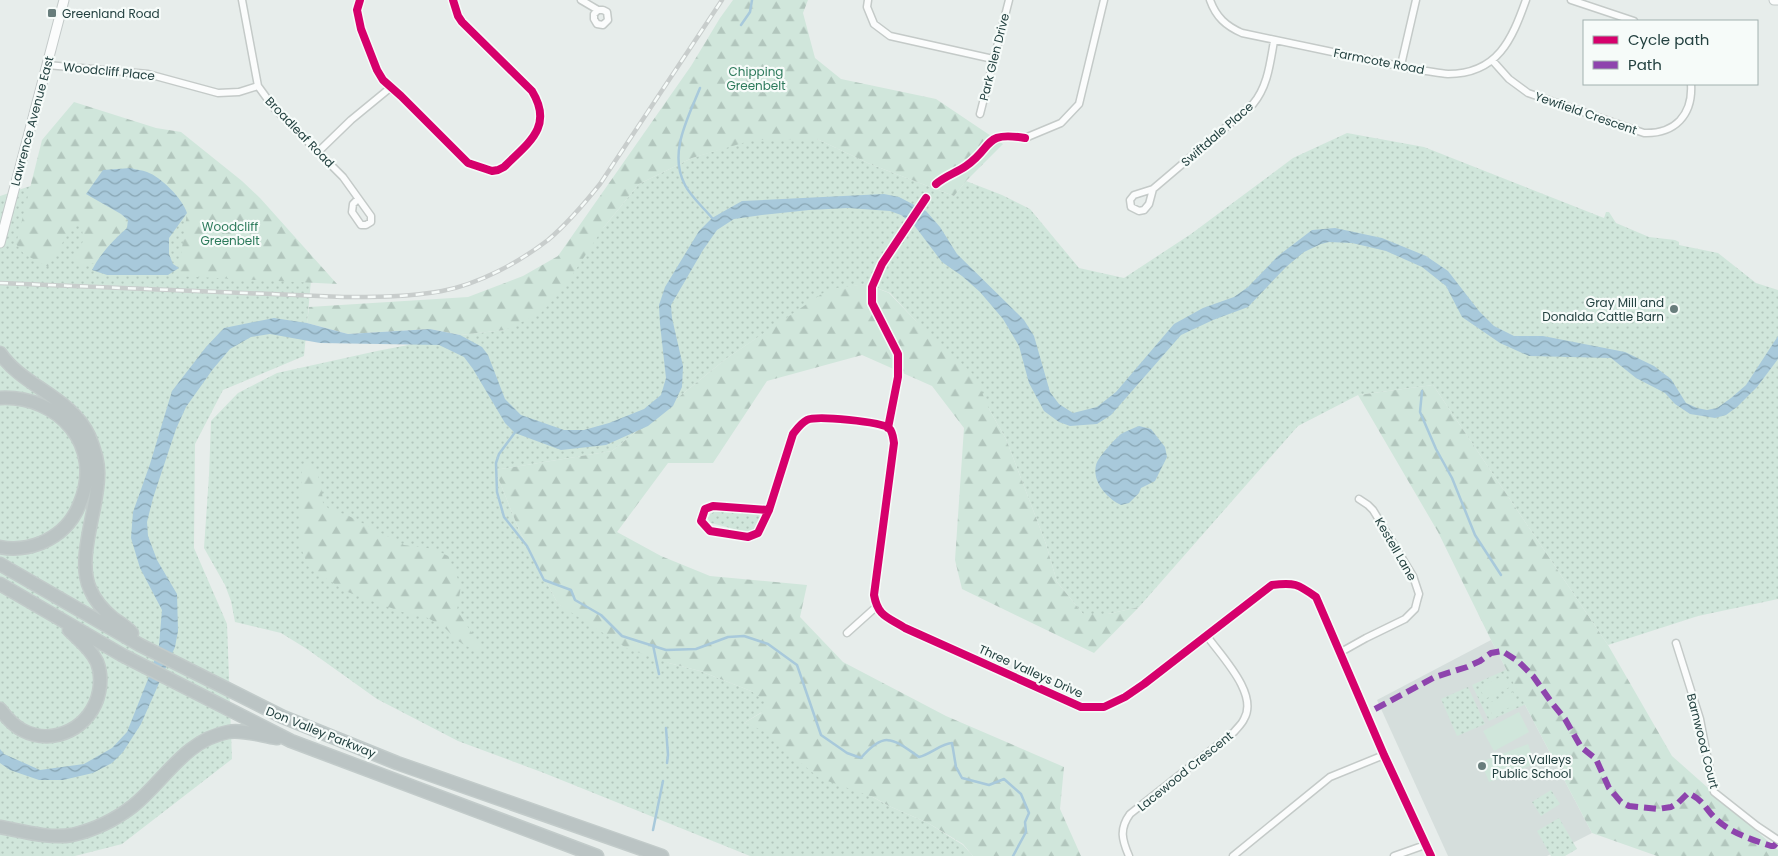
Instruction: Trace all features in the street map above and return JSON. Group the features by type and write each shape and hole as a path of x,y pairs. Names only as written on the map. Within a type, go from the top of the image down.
{"highway":[{"path":"0,353 18,371 55,398 76,417 88,434 96,454 98,476 88,541 86,566 89,588 102,608 130,630 140,645"},
{"path":"0,398 29,400 47,406 64,418 84,449 88,468 85,492 78,510 66,528 49,539 30,547 9,549 0,547"},
{"name":"Don Valley Parkway","path":"0,564 140,645 283,718 388,759 662,856"},
{"name":"Don Valley Parkway","path":"0,584 122,655 291,741 597,856"},
{"path":"0,709 15,726 22,730 47,737 60,735 79,726 95,706 100,680 96,660 81,642 52,615"},
{"path":"0,827 44,835 70,835 118,818 135,805 188,751 210,738 229,732 291,741"}],"main road":[{"name":"Lawrence Avenue East","path":"0,243 64,0"}],"street":[{"name":"Broadleaf Road","path":"242,0 258,86 274,108 343,177 358,199"},
{"path":"360,0 357,10 364,38 376,70 390,88 401,96 462,158 476,167 492,171 498,170 504,167 536,135 541,122 541,109 532,91 462,22 453,0"},
{"path":"581,0 598,10"},
{"path":"868,0 867,8 874,24 890,36 993,58"},
{"name":"Park Glen Drive","path":"980,114 1009,0"},
{"path":"1025,138 1061,123 1079,104 1104,0"},
{"name":"Farmcote Road","path":"1210,0 1217,15 1232,29 1242,33 1274,41 1436,72 1459,73 1478,68 1492,60 1506,46 1516,27 1526,0"},
{"path":"1401,65 1416,0"},
{"path":"1571,0 1631,20"},
{"name":"Swiftdale Place","path":"1153,189 1243,114 1260,96 1268,71 1274,41"},
{"name":"Yewfield Crescent","path":"1492,60 1514,83 1528,93 1644,133 1664,131 1681,121 1690,102 1690,85"},
{"name":"Woodcliff Place","path":"47,65 148,74 218,93 239,92 258,86"},
{"path":"319,151 351,120 390,88"},
{"path":"769,510 713,506 705,509 701,521 710,531 748,537 758,533 769,510 793,434 808,419 821,418 878,424 888,428 892,433 894,443 874,595 876,607 847,633"},
{"name":"Kestell Lane","path":"1341,652 1405,619 1415,609 1419,594 1413,576 1373,510 1359,499"},
{"name":"Three Valleys Drive","path":"876,607 880,612 905,628 1081,707 1104,707 1144,684 1272,585 1290,583 1304,588 1316,597 1384,754 1431,856"},
{"name":"Lacewood Crescent","path":"1128,856 1122,839 1122,830 1124,822 1130,814 1234,732 1245,719 1248,702 1246,693 1207,636"},
{"name":"Barnwood Court","path":"1676,643 1700,719 1714,792 1778,840"},
{"path":"1233,856 1330,777 1384,754"},
{"path":"1394,856 1425,845"}],"shaded area":[{"name":"Three Valleys Public School","path":"1491,640 1592,833 1547,856 1448,856 1377,700"}],"green space":[{"name":"Chipping Greenbelt","path":"733,0 808,0 803,13 815,58 841,79 936,99 1003,144 966,181 954,196 870,164 817,139 753,140 692,158 639,184 604,227 563,289 541,313 505,330 460,335 430,329 348,334 307,323 309,307 468,297 523,276 558,256 691,66"},
{"name":"Woodcliff Greenbelt","path":"74,102 156,128 181,132 242,181 260,198 337,284 178,276 187,213 185,206 86,194 128,220 127,227 96,263 81,265 74,260 83,241 82,227 75,222 48,267 24,254 16,244 42,140"},
{"path":"1347,133 1424,147 1604,218 1606,212 1609,212 1616,223 1649,237 1675,240 1679,242 1679,245 1718,253 1756,283 1778,290 1778,599 1698,616 1608,645 1433,385 1358,395 1298,426 1139,607 1108,614 1083,614 1057,582 1046,544 1006,439 989,409 890,293 866,284 829,290 727,358 612,451 495,470 519,530 558,604 669,663 700,671 751,691 766,699 767,709 744,723 762,729 789,751 889,806 928,823 963,845 973,856 750,856 544,773 458,741 377,699 307,649 281,633 235,622 231,601 225,585 204,548 211,421 238,393 277,373 460,335 505,330 604,227 639,184 692,158 753,139 817,139 870,164 954,196 966,181 1002,195 1030,209 1079,268 1124,278 1191,234 1293,158"},
{"path":"146,148 313,259 304,356 223,390 195,444 194,548 227,624 232,759 122,844 75,856 0,856 0,196"},
{"path":"866,284 889,293 975,376 989,409 1006,439 1046,544 1057,582 1083,614 1108,614 1139,607 1094,653 962,589 955,560 964,428 932,386 862,355 767,381 713,463 668,463 617,532 661,556 710,576 807,585 800,617 843,662 946,716 1064,767 1060,809 1081,856 973,856 963,844 928,823 873,797 819,778 762,730 744,723 761,713 765,701 751,691 700,671 628,649 558,604 519,530 495,470 612,451 727,358 829,289"},
{"path":"1433,385 1608,645 1672,756 1778,850 1778,856 1657,856 1592,833 1491,640 1438,532 1358,395"},
{"path":"306,458 317,473 321,485 323,503 329,509 347,515 404,545 434,549 448,556 461,586 457,610 482,649 477,652 458,641 445,628 428,618 402,612 345,591 308,566 299,543 302,469"},
{"path":"714,512 754,512 760,516 760,521 756,530 746,532 711,523 708,519 710,514"},
{"path":"1510,668 1526,704 1489,721 1472,685"},
{"path":"1505,675 1510,687 1485,699 1479,687"},
{"path":"1468,687 1485,724 1457,736 1441,699"},
{"path":"1513,692 1518,703 1493,716 1487,704"},
{"path":"1519,712 1529,732 1494,751 1483,731"},
{"path":"1528,744 1535,764 1489,782 1481,762"},
{"path":"1551,790 1560,804 1541,816 1532,802"},
{"path":"1559,818 1577,849 1565,856 1551,856 1537,831"}],"water":[{"path":"131,168 147,172 165,183 185,207 187,213 169,238 169,254 173,264 179,268 168,275 107,275 92,270 108,247 127,228 128,220 86,194 103,170"},
{"path":"884,194 899,197 926,211 940,227 957,254 1024,320 1034,336 1050,392 1059,404 1073,413 1097,407 1116,392 1174,324 1203,308 1234,297 1248,287 1278,256 1312,230 1335,228 1382,238 1426,256 1448,271 1479,311 1494,326 1514,336 1543,336 1625,352 1654,366 1671,379 1686,403 1697,408 1707,410 1717,408 1746,385 1778,336 1778,359 1757,387 1726,415 1715,418 1690,414 1675,404 1665,393 1636,378 1611,358 1529,356 1500,343 1462,317 1446,286 1422,267 1386,251 1352,243 1329,242 1304,252 1286,267 1248,307 1213,320 1181,335 1111,415 1097,424 1070,426 1059,422 1044,411 1029,383 1019,346 1003,319 980,292 942,262 914,225 901,215 890,211 848,208 809,210 734,219 717,230 671,305 672,318 683,366 682,387 673,406 648,426 606,445 561,450 515,433 505,423 464,357 439,345 320,343 270,334 251,337 230,349 186,407 176,429 147,522 148,536 157,560 177,594 178,631 175,647 141,724 123,752 112,763 93,773 63,780 39,780 10,770 0,763 0,749 4,754 40,770 84,764 112,748 127,732 150,674 159,645 162,610 140,568 131,538 133,512 172,391 206,347 224,328 274,318 307,323 348,334 430,329 460,335 482,347 488,355 505,399 521,415 564,430 584,430 609,423 644,409 661,395 666,378 659,305 665,287 699,231 712,218 742,201"},
{"path":"1139,426 1151,429 1165,447 1167,457 1155,481 1141,488 1139,493 1129,503 1121,505 1106,494 1098,483 1095,471 1096,465 1103,453 1118,436"}],"waterway":[{"path":"741,25 750,12 752,0"},
{"path":"700,88 685,123 678,161 685,185 712,218"},
{"path":"1422,391 1420,412 1436,449 1452,478 1475,535 1501,575"},
{"path":"516,431 499,454 496,463 497,492 504,517 527,546 544,580 571,590 575,600 601,615 622,636 666,650 696,649 728,637 744,636 768,644 797,665 821,735 847,753 861,758 869,749 883,741 889,740 896,742 919,757 948,743 952,743 956,767 962,778 989,785 1004,779 1021,794 1029,813 1025,822 1026,832 1013,856"},
{"path":"653,645 659,674"},
{"path":"666,728 667,763"},
{"path":"653,830 663,781"}],"railway":[{"path":"0,283 368,297 430,293 456,288 484,278 524,257 548,240 582,206 600,184 722,0"}],"marked path":[{"path":"1375,709 1435,677 1467,667 1491,653 1502,651 1519,662 1533,676 1565,719 1581,747 1596,759 1609,788 1621,802 1629,806 1658,809 1671,807 1688,793 1701,802 1723,825 1735,832 1771,846 1774,846 1778,841"}],"cycle path":[{"path":"360,0 357,10 361,29 377,70 383,80 468,163 492,171 498,170 504,167 522,150 535,134 539,125 538,104 532,91 462,22 453,0"},
{"path":"936,184 966,166 995,139 1011,136 1025,138"},
{"path":"888,428 898,377 898,354 872,303 872,287 882,264 926,198"},
{"path":"769,510 713,506 705,509 701,521 710,531 748,537 758,533 769,510 793,434 807,420 823,418 849,420 889,428 894,443 874,595 878,608 889,619 905,628 1081,707 1104,707 1125,697 1272,585 1291,584 1305,589 1316,597 1384,755 1431,856"}],"place":[{"name":"Greenland Road","path":"52,13"},
{"name":"Gray Mill and Donalda Cattle Barn","path":"1674,309"},
{"name":"Three Valleys Public School","path":"1482,766"}]}
